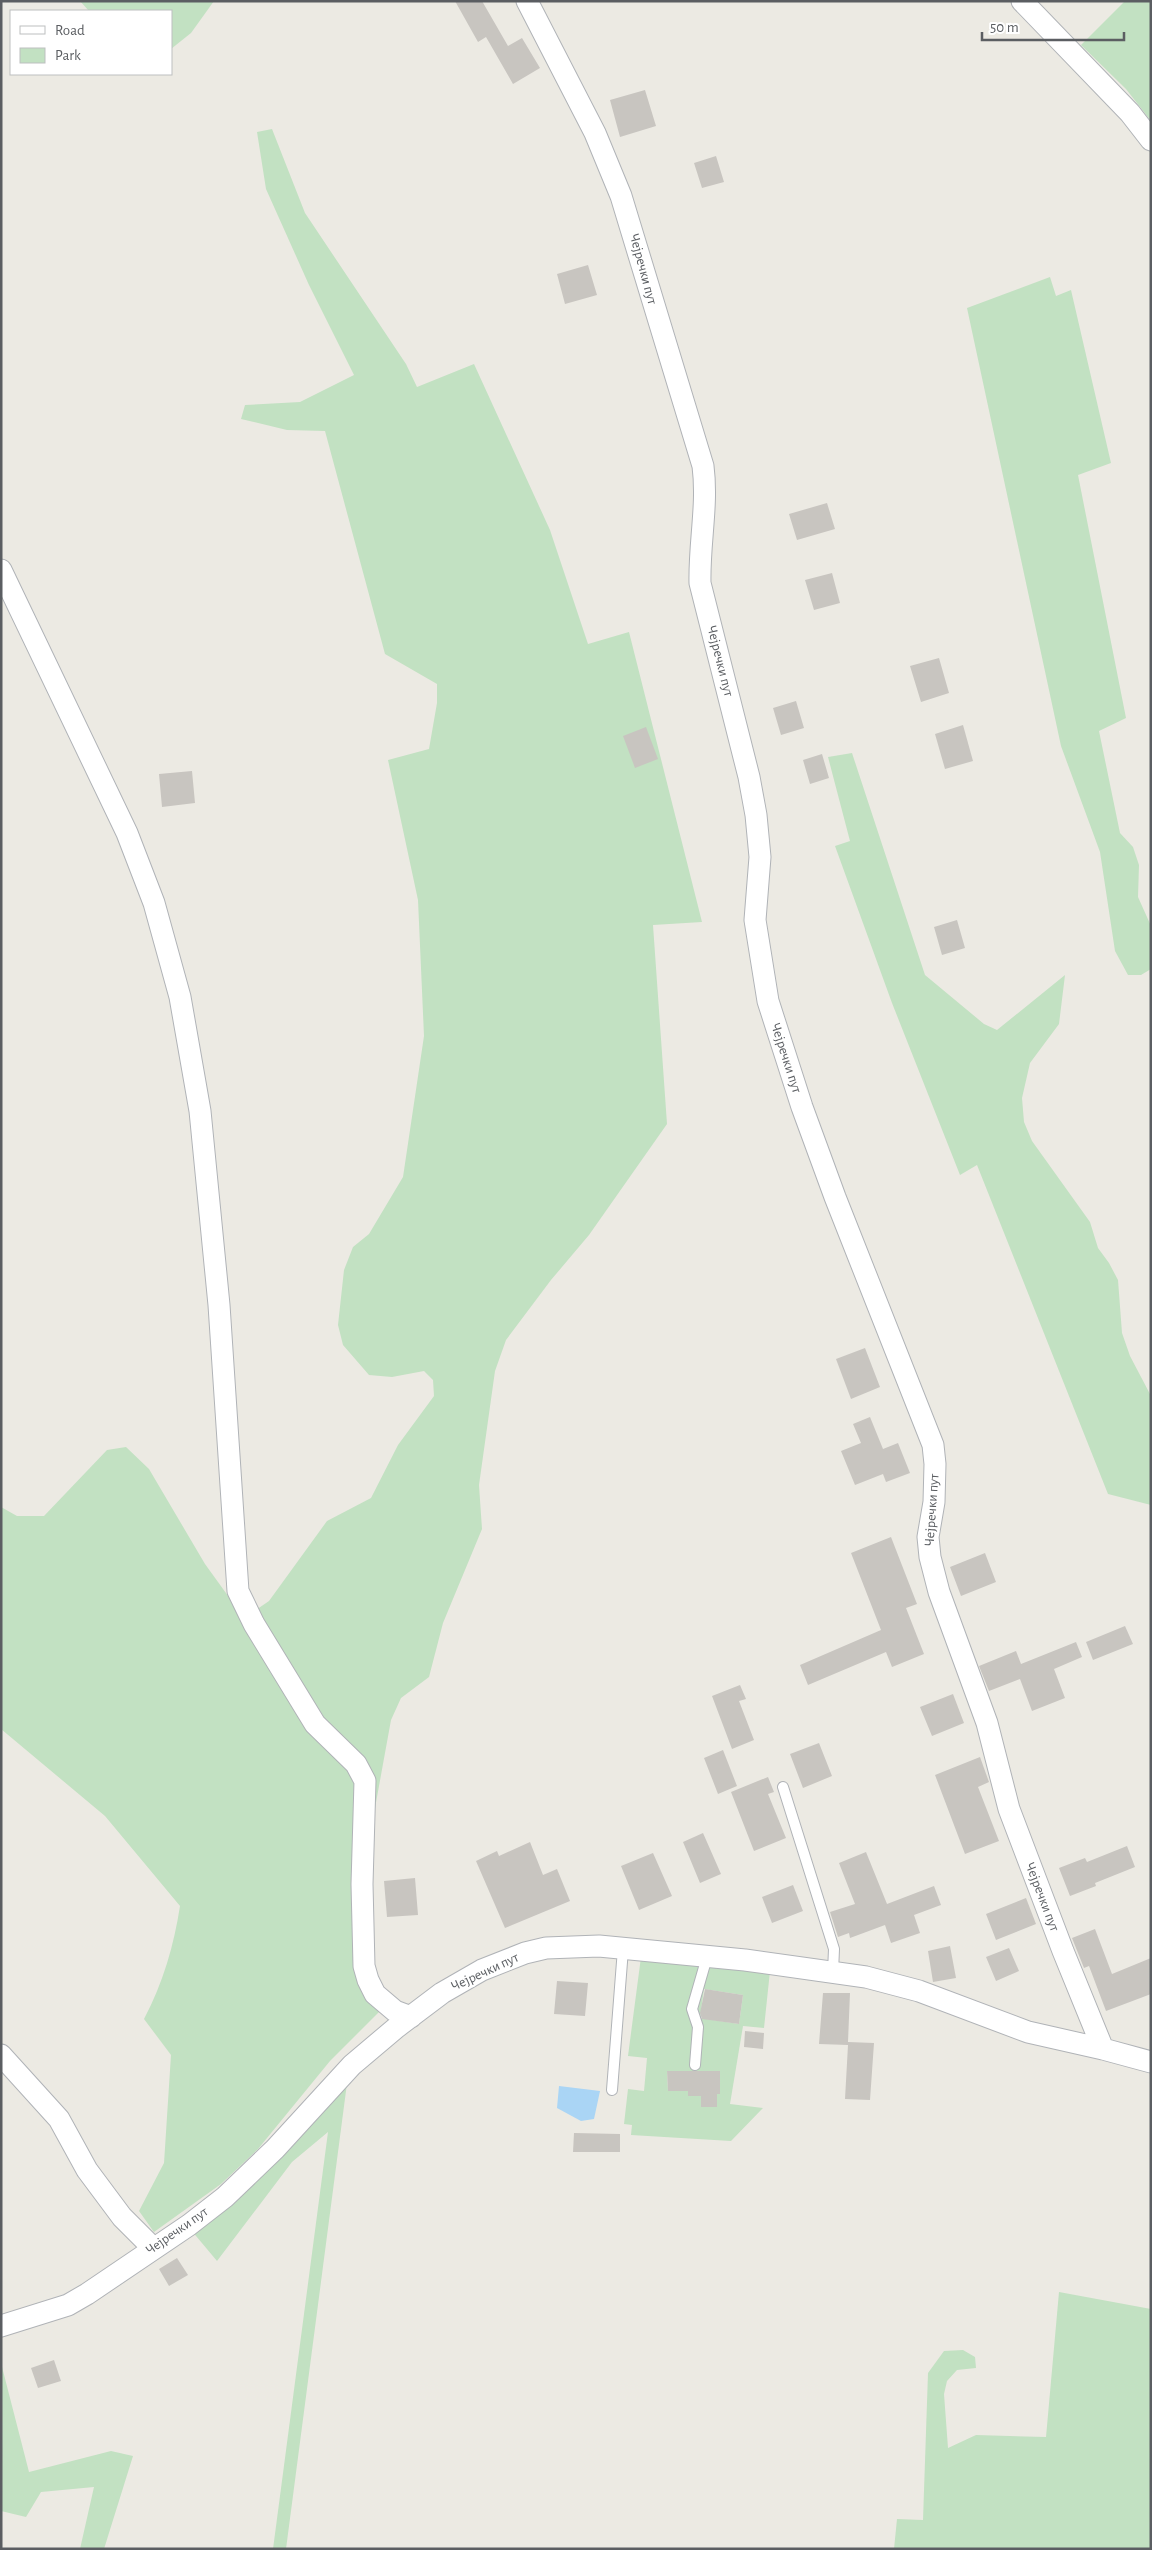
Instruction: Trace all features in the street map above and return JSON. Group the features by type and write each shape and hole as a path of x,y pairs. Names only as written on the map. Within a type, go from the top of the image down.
{"street":[{"name":"Чејречки пут","path":"527,1 594,133 621,196 703,466 706,505 699,554 700,583 747,768 756,815 760,857 754,920 768,1001 802,1107 832,1188 933,1445 935,1464 934,1502 928,1537 930,1557 939,1592 987,1723 1009,1809 1059,1943 1103,2049"},
{"path":"1022,1 1130,113 1151,140"},
{"path":"1,570 127,833 154,903 180,997 200,1111 219,1306 238,1591 259,1632 315,1724 356,1764 365,1782 362,1884 364,1966 375,1994 395,2011 411,2017"},
{"name":"Чејречки пут","path":"1,2326 68,2305 106,2283 225,2197 275,2149 352,2065 442,1993 482,1970 512,1957 546,1948 599,1946 707,1957 866,1977 919,1991 1028,2032 1151,2062"},
{"path":"1,2055 59,2119 86,2170 122,2217 153,2248"}],"lane":[{"path":"783,1787 834,1949 833,1972"},
{"path":"612,2090 624,1949"},
{"path":"694,2064 698,2027 692,2009 707,1957"}],"green space":[{"path":"80,1 214,1 191,33 172,48 172,10 88,10"},
{"path":"1125,1 1151,1 1151,121 1126,89 1081,45"},
{"path":"272,129 305,213 406,364 417,387 474,364 550,530 588,644 629,632 702,922 653,925 667,1124 589,1235 551,1280 506,1340 495,1371 479,1485 482,1529 443,1623 429,1677 401,1698 391,1720 373,1819 369,1886 373,1975 391,2000 330,2061 258,2149 221,2184 154,2232 139,2211 164,2163 171,2055 144,2019 157,1992 167,1964 180,1906 105,1816 1,1729 1,1507 17,1516 44,1516 107,1450 126,1447 149,1469 205,1564 244,1618 269,1601 327,1521 371,1498 398,1445 434,1396 433,1380 424,1371 392,1377 369,1375 343,1345 338,1325 344,1270 353,1247 369,1234 403,1177 424,1036 418,900 388,760 429,749 437,703 437,684 385,654 325,431 287,430 241,419 245,405 300,402 354,375 309,285 266,189 257,132"},
{"path":"1050,277 1056,296 1071,290 1111,463 1078,475 1126,718 1099,731 1120,833 1133,847 1139,865 1138,897 1151,926 1151,969 1141,975 1128,975 1115,951 1100,852 1061,746 967,308"},
{"path":"852,753 925,975 984,1024 997,1030 1065,975 1059,1024 1030,1063 1022,1098 1024,1122 1032,1141 1090,1222 1098,1248 1118,1280 1122,1333 1130,1356 1151,1396 1151,1505 1108,1494 977,1165 960,1175 892,1003 835,846 850,841 828,757"},
{"path":"641,1957 770,1971 764,2028 743,2026 730,2104 763,2108 731,2141 631,2135 632,2125 624,2124 628,2089 644,2091 647,2058 628,2056","holes":["704,1989 743,1995 739,2024 700,2018","667,2071 720,2071 720,2093 717,2094 716,2107 701,2107 701,2096 689,2096 688,2091 668,2091"]},
{"path":"349,2068 286,2549 273,2549 328,2132 292,2162 217,2261 186,2224"},
{"path":"1059,2292 1151,2309 1151,2549 894,2549 897,2519 923,2520 928,2373 944,2351 963,2350 975,2357 976,2368 957,2370 947,2381 944,2394 948,2448 976,2435 1046,2437"},
{"path":"1,2363 29,2472 111,2451 133,2456 104,2549 80,2549 94,2487 41,2492 26,2517 1,2511"}],"water":[{"path":"559,2086 600,2091 594,2119 581,2121 557,2108"}],"building":[{"path":"455,1 482,1 508,46 522,38 540,68 513,84 486,37 478,42"},
{"path":"645,90 656,126 620,137 610,100"},
{"path":"716,156 724,182 702,188 694,163"},
{"path":"588,265 597,295 565,304 557,274"},
{"path":"827,503 835,529 797,540 789,514"},
{"path":"832,573 840,603 814,610 805,580"},
{"path":"939,658 949,693 921,702 910,666"},
{"path":"796,701 804,728 781,735 773,708"},
{"path":"963,725 973,761 945,769 935,734"},
{"path":"646,727 658,759 635,768 623,736"},
{"path":"822,754 829,778 810,784 803,760"},
{"path":"192,771 195,803 162,807 159,774"},
{"path":"957,920 965,948 942,955 934,927"},
{"path":"865,1348 880,1387 851,1399 836,1359"},
{"path":"870,1417 883,1449 898,1443 910,1473 886,1482 883,1474 855,1485 841,1451 861,1443 853,1424"},
{"path":"891,1537 917,1604 906,1608 924,1654 892,1667 886,1652 808,1685 800,1665 881,1630 851,1553"},
{"path":"985,1553 996,1582 961,1596 950,1567"},
{"path":"1125,1626 1133,1644 1093,1660 1086,1642"},
{"path":"1076,1642 1082,1657 1054,1669 1065,1698 1032,1711 1020,1679 989,1691 979,1666 1016,1651 1021,1664"},
{"path":"740,1685 746,1699 739,1701 754,1740 732,1749 712,1696"},
{"path":"953,1694 964,1723 932,1736 920,1707"},
{"path":"819,1743 832,1776 803,1788 790,1754"},
{"path":"723,1750 737,1786 718,1794 704,1758"},
{"path":"980,1757 989,1782 978,1787 999,1841 965,1854 935,1775"},
{"path":"768,1777 774,1792 768,1794 786,1838 754,1851 731,1792"},
{"path":"703,1833 721,1874 700,1883 683,1842"},
{"path":"530,1842 543,1875 557,1869 570,1901 505,1928 476,1861 497,1851 499,1856"},
{"path":"1127,1846 1135,1867 1095,1883 1096,1886 1070,1896 1059,1868 1085,1858 1087,1862"},
{"path":"866,1852 887,1904 934,1886 941,1905 914,1915 920,1933 891,1943 885,1925 850,1938 849,1933 838,1937 830,1912 855,1904 839,1863"},
{"path":"653,1853 672,1896 639,1910 621,1866"},
{"path":"415,1878 418,1915 387,1917 384,1881"},
{"path":"793,1885 803,1911 772,1923 762,1897"},
{"path":"1026,1898 1036,1924 996,1940 986,1914"},
{"path":"1095,1929 1112,1974 1151,1958 1151,1994 1106,2011 1089,1966 1084,1968 1072,1938"},
{"path":"950,1946 956,1978 933,1982 928,1951"},
{"path":"1009,1948 1019,1971 996,1981 986,1957"},
{"path":"557,1981 588,1983 585,2016 554,2014"},
{"path":"705,1989 743,1995 739,2024 702,2019 700,2013"},
{"path":"823,1993 850,1993 848,2042 874,2043 870,2100 845,2099 848,2045 819,2044"},
{"path":"745,2031 764,2033 763,2049 744,2047"},
{"path":"667,2071 720,2071 720,2094 717,2094 717,2107 701,2107 701,2096 688,2096 688,2091 668,2091"},
{"path":"574,2133 620,2134 620,2152 573,2152"},
{"path":"177,2258 188,2275 169,2286 159,2269"},
{"path":"54,2360 61,2381 38,2388 31,2368"}]}
